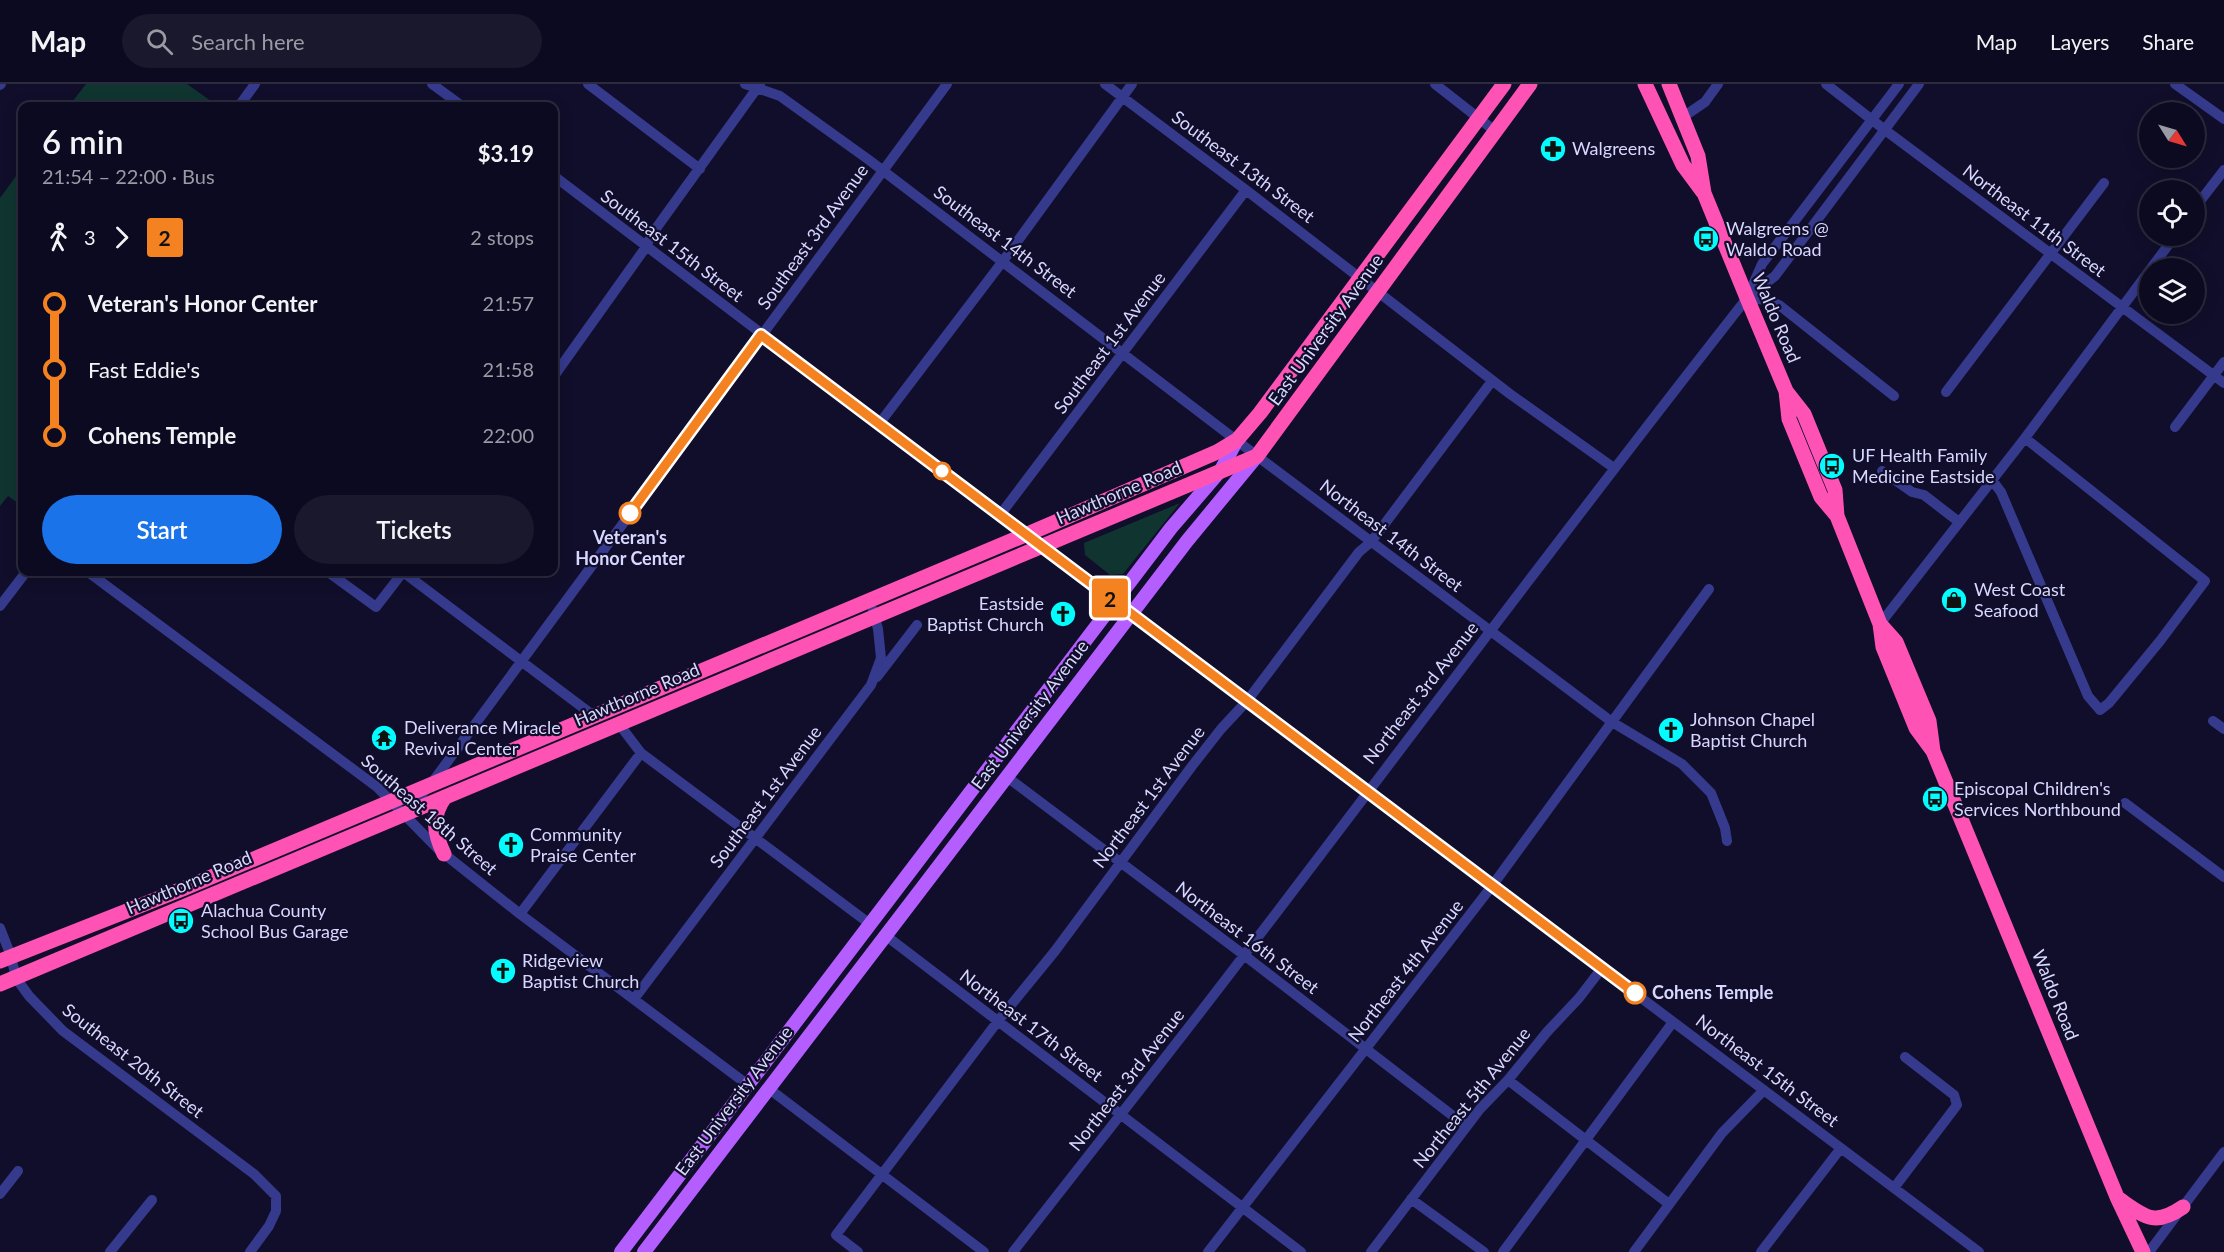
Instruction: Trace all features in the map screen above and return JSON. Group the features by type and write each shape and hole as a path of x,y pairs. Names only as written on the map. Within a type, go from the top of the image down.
{"highway":[{"name":"East University Avenue","path":"1237,440 1260,413 1504,84"},
{"name":"East University Avenue","path":"1257,456 1530,84"},
{"name":"Waldo Road","path":"1645,84 1683,165 1704,194"},
{"name":"Waldo Road","path":"1669,84 1698,156 1704,194 1786,391 1789,418 1821,497 1837,516 1880,624 1896,642 1929,721 1933,751 2117,1197 2143,1252"},
{"name":"Hawthorne Road","path":"5,958 185,888 1026,535 1193,464 1237,440"},
{"name":"Hawthorne Road","path":"0,984 1257,456"},
{"path":"444,854 435,825 436,812 445,797"},
{"path":"2117,1197 2151,1219 2169,1217 2183,1207"}],"main road":[{"name":"East University Avenue","path":"621,1252 1171,528 1221,470 1237,440"},
{"name":"East University Avenue","path":"645,1250 1187,541 1257,456"},
{"path":"1115,602 1131,614"},
{"path":"991,765 1007,777"},
{"path":"870,924 885,935"},
{"path":"748,1084 768,1088"},
{"path":"631,1239 645,1250"}],"street":[{"path":"242,102 255,84"},
{"path":"432,84 457,102"},
{"path":"588,84 700,169"},
{"name":"Southeast 14th Street","path":"745,84 759,86 780,96 883,170 1237,440"},
{"name":"Southeast 3rd Avenue","path":"404,814 431,784 947,84"},
{"name":"Southeast 13th Street","path":"1105,84 1492,381 1614,468"},
{"path":"879,424 1003,261 1132,84"},
{"path":"1435,84 1495,131"},
{"path":"1683,117 1705,102 1718,84"},
{"name":"Northeast 11th Street","path":"1826,84 2050,254 2224,382"},
{"name":"Northeast 3rd Avenue","path":"1013,1252 1244,955 1367,791 1746,298 1762,264 1899,84"},
{"name":"Northeast 3rd Avenue","path":"1746,298 1775,276 1919,84"},
{"path":"2175,84 2224,119"},
{"path":"2190,94 2198,84"},
{"path":"558,370 646,247 652,234 759,86"},
{"path":"2205,195 2224,170"},
{"name":"Southeast 15th Street","path":"558,180 1115,602"},
{"path":"1946,392 2104,183"},
{"name":"Southeast 1st Avenue","path":"1000,515 1246,190"},
{"path":"1804,208 1818,219"},
{"path":"1880,624 2025,438 2167,246"},
{"path":"1746,298 1767,300 1779,305 1894,396"},
{"path":"2175,427 2224,362"},
{"name":"Northeast 1st Avenue","path":"858,1252 836,1235 1055,951 1192,766 1247,701 1359,552 1371,542 1492,381"},
{"path":"1992,480 2001,492 2088,696 2100,710 2109,703 2160,641 2205,580 2025,438"},
{"name":"Northeast 14th Street","path":"1237,440 1612,722"},
{"path":"1882,471 1912,492 1924,495 1959,522"},
{"path":"0,606 23,576"},
{"name":"Southeast 18th Street","path":"93,576 377,787 444,854 520,914 748,1084"},
{"path":"333,576 376,607 400,576"},
{"path":"408,576 594,716"},
{"name":"Northeast 4th Avenue","path":"1208,1252 1492,886 1709,589"},
{"name":"Southeast 1st Avenue","path":"634,999 871,685 880,658 876,617 869,600"},
{"name":"Northeast 15th Street","path":"1131,614 1979,1252"},
{"path":"871,685 917,625"},
{"path":"1612,722 1682,764 1711,793 1725,828 1726,841"},
{"path":"2213,722 2224,729"},
{"path":"619,724 641,753 870,924"},
{"path":"520,914 641,753"},
{"name":"Northeast 16th Street","path":"1007,777 1466,1126"},
{"path":"2125,803 2224,877"},
{"name":"Southeast 20th Street","path":"0,928 5,958 16,978 28,996 63,1031 254,1174 276,1197 276,1211 269,1226 250,1252"},
{"name":"Northeast 17th Street","path":"885,935 1301,1252"},
{"name":"Northeast 5th Avenue","path":"1371,1252 1466,1126 1508,1080 1546,1032 1579,998 1602,968"},
{"path":"1503,1252 1673,1022"},
{"path":"1894,1188 1957,1105 1954,1095 1905,1057"},
{"path":"1508,1080 1669,1204"},
{"path":"768,1088 984,1252"},
{"path":"1634,1252 1722,1133 1764,1090"},
{"path":"1761,1252 1841,1148"},
{"path":"2149,1252 2223,1157"},
{"path":"0,1194 18,1171"},
{"path":"1411,1199 1484,1252"},
{"path":"110,1252 152,1200"}],"green space":[{"path":"86,84 187,84 212,102 72,102"},
{"path":"18,173 18,503 8,496 0,506 0,198"},
{"path":"1180,503 1123,574 1110,575 1085,555 1084,543"}],"bus line":[{"name":"2","path":"630,513 761,335 1635,993"}],"place":[{"name":"Walgreens","path":"1553,149"},
{"name":"Walgreens @ Waldo Road","path":"1706,239"},
{"name":"UF Health Family Medicine Eastside","path":"1832,466"},
{"name":"Veteran's Honor Center","path":"630,513"},
{"name":"West Coast Seafood","path":"1954,600"},
{"name":"Eastside Baptist Church","path":"1063,614"},
{"name":"Johnson Chapel Baptist Church","path":"1671,730"},
{"name":"Deliverance Miracle Revival Center","path":"384,738"},
{"name":"Episcopal Children's Services Northbound","path":"1935,799"},
{"name":"Community Praise Center","path":"511,845"},
{"name":"Alachua County School Bus Garage","path":"181,921"},
{"name":"Ridgeview Baptist Church","path":"503,971"},
{"name":"Cohens Temple","path":"1635,993"}]}
